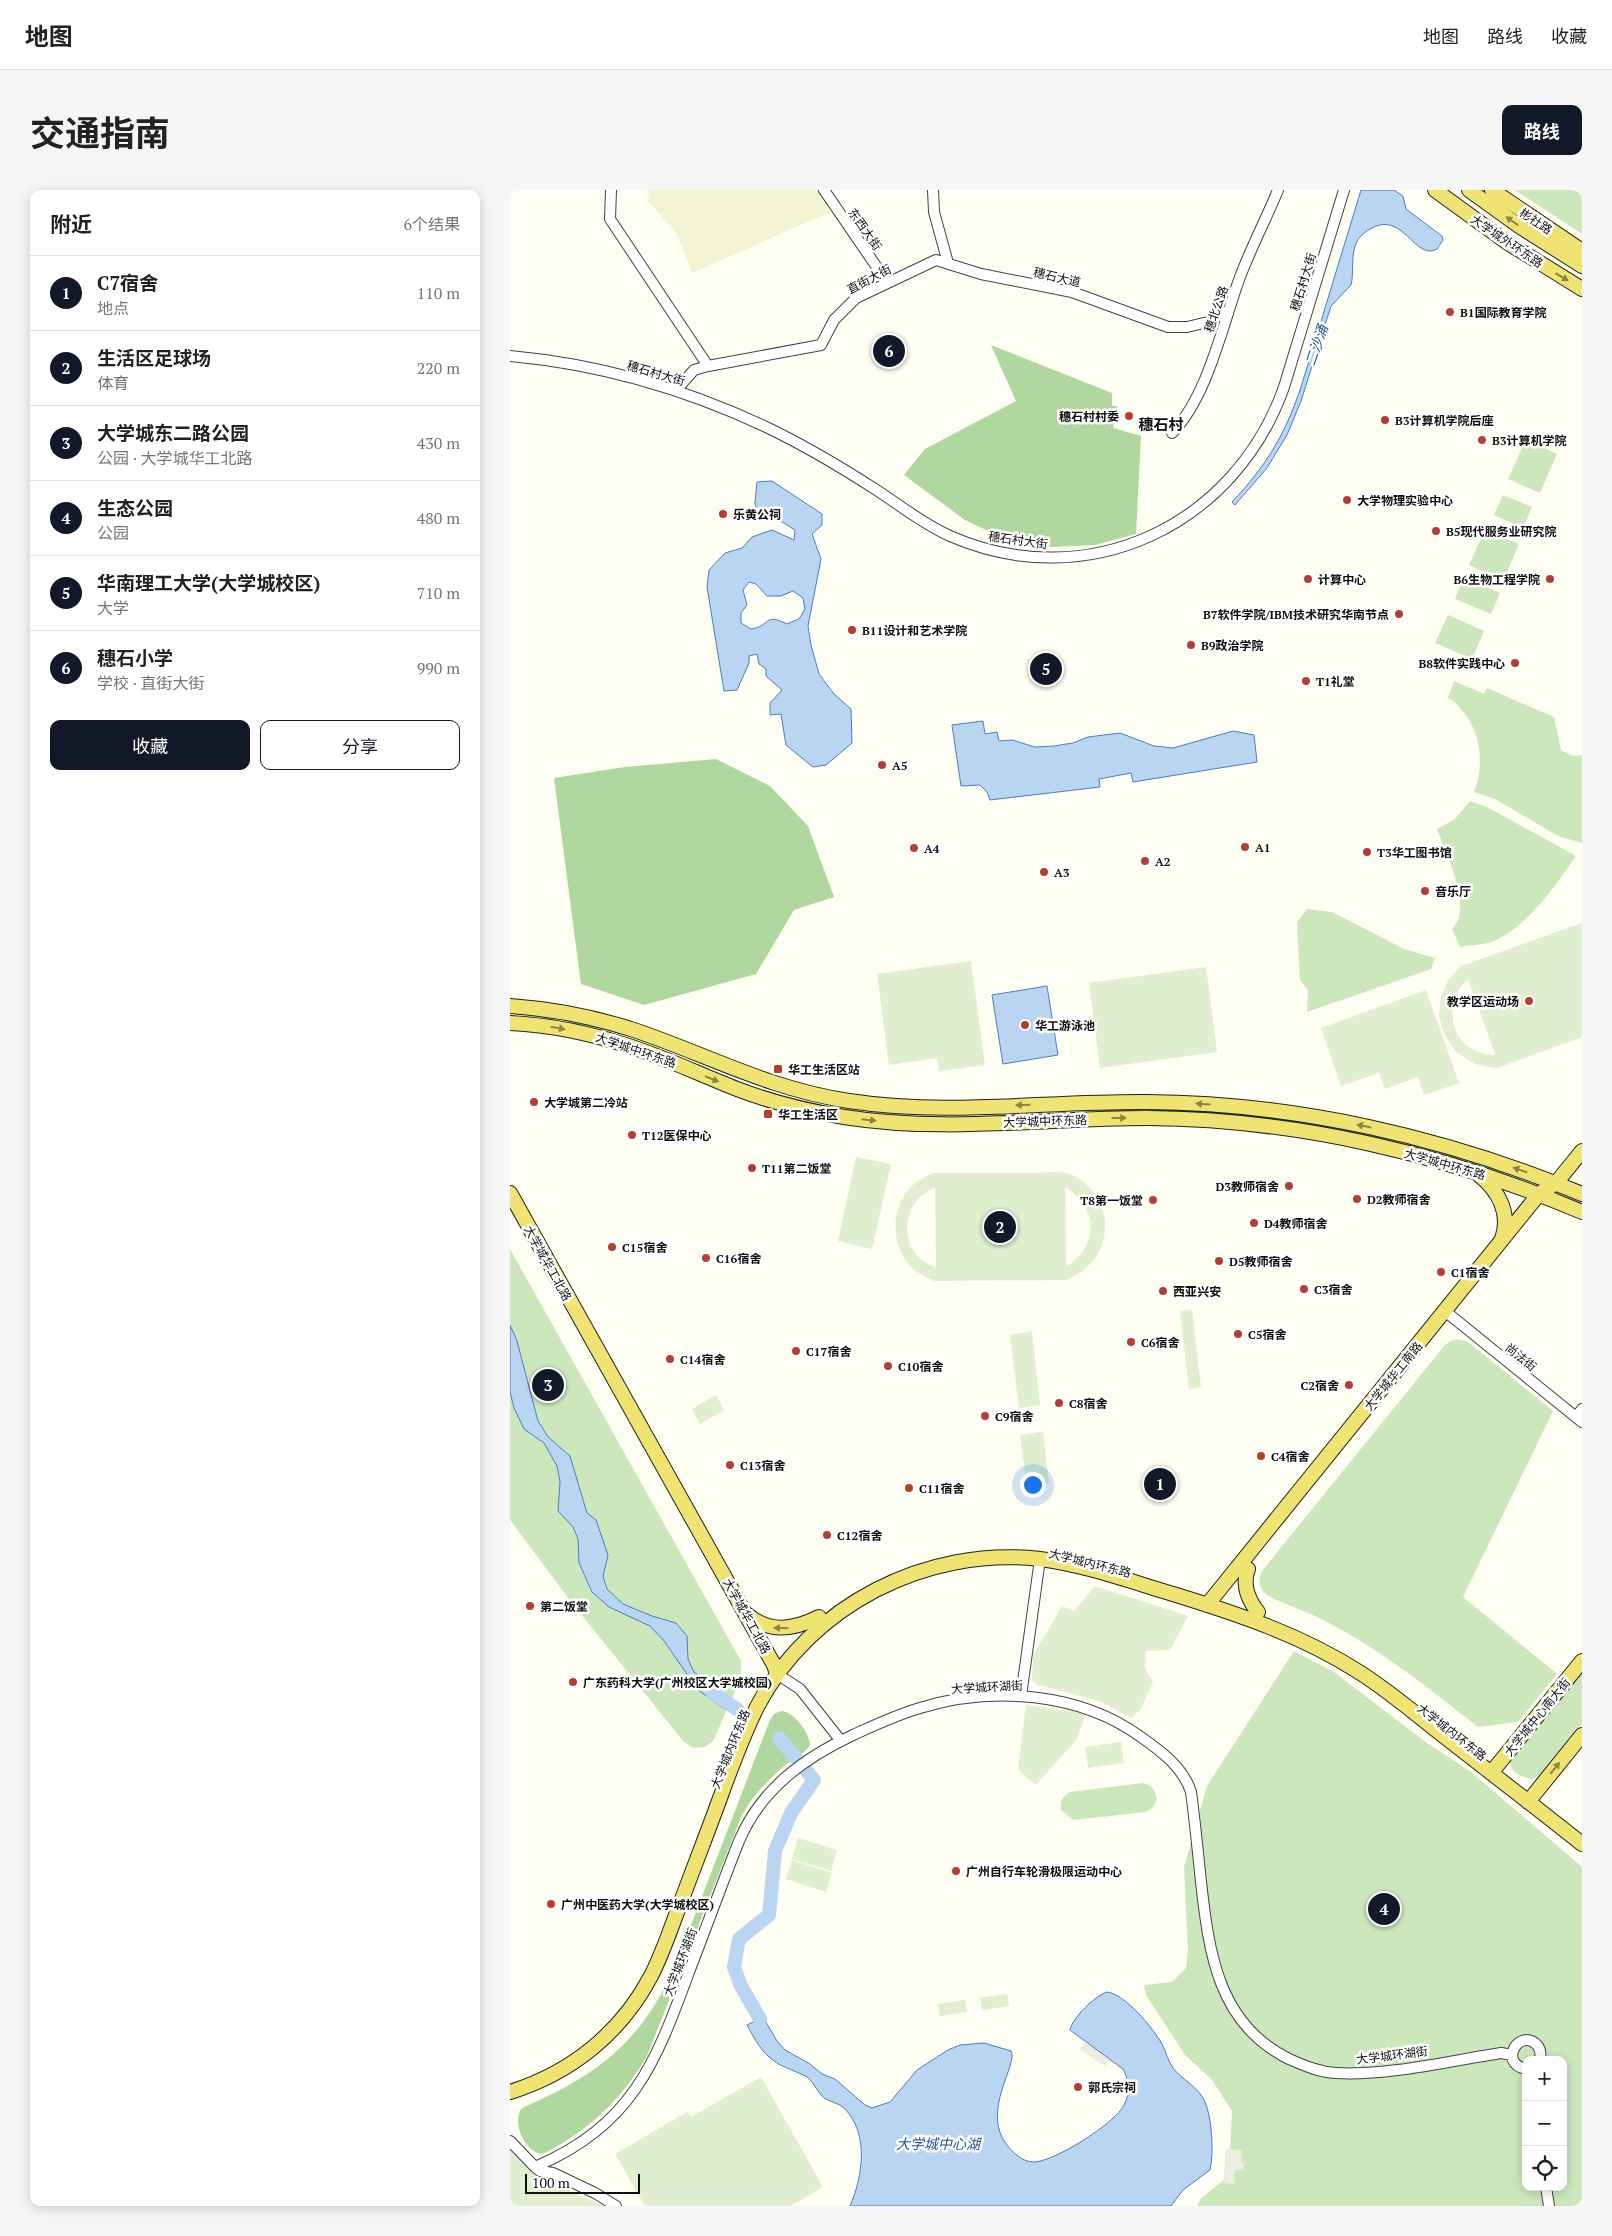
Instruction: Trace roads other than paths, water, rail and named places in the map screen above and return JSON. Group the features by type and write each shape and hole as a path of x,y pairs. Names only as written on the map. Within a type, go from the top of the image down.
{"main road":[{"name":"大学城外环东路","path":"1435,190 1524,253 1582,289"},
{"name":"大学城外环东路","path":"1469,190 1582,266"},
{"name":"彬社路","path":"1492,190 1582,251"},
{"path":"1524,253 1530,255 1538,250 1540,244 1535,236"},
{"name":"大学城中环东路","path":"510,1006 564,1012 610,1023 654,1037 753,1077 790,1088 846,1100 931,1108 1079,1103 1194,1104 1314,1117 1422,1139 1503,1164 1582,1194"},
{"name":"大学城中环东路","path":"511,1023 562,1028 600,1037 642,1050 755,1095 800,1108 843,1117 931,1124 1079,1119 1186,1120 1279,1128 1388,1148 1477,1173 1582,1212"},
{"path":"1079,1103 1076,1111 1079,1119"},
{"path":"1044,1104 1047,1112 1044,1120"},
{"name":"大学城华工南路","path":"1560,1185 1582,1150"},
{"name":"大学城华工南路","path":"1215,1603 1248,1569 1448,1314 1501,1242 1543,1196 1560,1185 1582,1164"},
{"path":"1477,1173 1493,1189 1502,1203 1505,1227 1501,1242"},
{"name":"大学城华工北路","path":"510,1192 745,1613 773,1670"},
{"name":"大学城华工南路","path":"1215,1603 1543,1196"},
{"name":"大学城华工北路","path":"510,1209 773,1670"},
{"name":"大学城内环东路","path":"510,2083 546,2069 579,2048 614,2015 633,1990 652,1953 736,1732 753,1696 794,1640 819,1617 853,1592 894,1571 944,1556 991,1549 1031,1550 1077,1557 1215,1603 1321,1650 1359,1672 1494,1770"},
{"name":"大学城内环东路","path":"510,2092 536,2083 560,2071 584,2055 621,2021 640,1995 660,1957 744,1735 773,1670 834,1616 858,1600 898,1579 960,1561 1004,1557 1040,1559 1089,1569 1215,1603 1258,1612 1311,1635 1363,1664 1494,1770"},
{"path":"1248,1569 1246,1588 1250,1600 1258,1612"},
{"path":"745,1613 766,1626 782,1628 800,1625 819,1617"},
{"name":"大学城中心南大街","path":"1494,1770 1582,1661"},
{"path":"1531,1798 1582,1735"},
{"path":"1494,1770 1582,1833"},
{"path":"1531,1798 1582,1844"}],"street":[{"path":"611,190 610,219 708,366 694,370 677,388"},
{"name":"东西大街","path":"824,190 887,282"},
{"path":"933,190 934,212 948,262"},
{"name":"穗北公路","path":"1172,433 1184,419 1200,392 1249,254 1278,190"},
{"name":"穗石村大街","path":"510,356 550,361 615,374 668,389 729,411 822,456 926,524 974,546 1031,557 1058,558 1098,553 1147,538 1186,517 1223,487 1253,451 1273,417 1284,387 1344,190"},
{"name":"直街大街","path":"708,366 821,345 831,324 846,306 859,296 933,261 948,262"},
{"name":"穗石大道","path":"948,262 981,274 1066,291 1168,327 1187,327 1208,322 1229,310"},
{"name":"尚法街","path":"1448,1314 1580,1416"},
{"path":"1021,1696 1040,1559"},
{"path":"773,1670 800,1689 841,1741"},
{"name":"大学城环湖街","path":"537,2169 568,2150 604,2124 623,2105 658,2054 744,1828 761,1802 795,1768 841,1741 884,1720 921,1707 958,1700 1021,1696 1074,1705 1111,1719 1148,1742 1165,1755 1184,1774 1192,1792 1211,1953 1222,1988 1239,2018 1257,2038 1280,2054 1310,2068 1335,2073 1368,2073 1501,2053 1512,2055"},
{"path":"1522,2067 1516,2064 1512,2055 1515,2046 1522,2041 1527,2040 1536,2044 1539,2047 1540,2056"},
{"path":"510,2141 537,2169 553,2173 595,2193 616,2206"},
{"path":"1547,2191 1549,2206"}],"water":[{"name":"二沙涌","path":"1361,190 1394,190 1403,196 1406,209 1442,236 1443,240 1437,249 1429,251 1422,249 1400,230 1391,226 1381,225 1370,229 1359,239 1354,251 1351,285 1331,306 1301,401 1287,435 1267,468 1235,505 1232,502 1265,462 1281,435 1295,404"},
{"path":"772,481 822,514 822,525 812,534 821,559 808,626 819,674 834,694 851,709 852,743 826,765 813,767 786,745 781,714 770,715 770,703 782,690 766,676 766,669 759,664 757,654 749,656 749,663 737,690 724,691 707,587 709,570 725,553 742,548 752,537 772,530 794,540 795,530 779,520 759,518 755,503 757,482","holes":["749,582 756,584 767,596 781,596 793,591 803,598 805,609 799,619 787,624 774,619 751,629 741,623 741,613 747,605 743,590"]},
{"path":"983,721 985,734 997,732 999,741 1012,740 1035,747 1073,743 1088,737 1120,733 1154,746 1173,748 1233,731 1254,735 1257,762 1133,782 1131,773 1099,779 1100,787 990,800 987,792 980,785 961,786 952,725"},
{"name":"华工游泳池","path":"1047,986 1058,1055 1003,1064 992,995"},
{"path":"510,1325 517,1341 538,1421 548,1437 570,1456 587,1513 596,1520 608,1555 603,1576 607,1589 623,1604 652,1616 676,1623 687,1636 688,1659 694,1672 729,1698 726,1710 698,1690 664,1641 650,1626 609,1607 592,1592 579,1563 578,1539 573,1527 558,1511 560,1482 557,1466 544,1443 524,1429 514,1408 510,1392"},
{"name":"大学城中心湖","path":"1107,1992 1122,1999 1138,2013 1162,2044 1173,2068 1202,2096 1205,2102 1212,2136 1210,2170 1183,2190 1171,2206 850,2206 858,2182 861,2156 861,2143 853,2119 845,2109 822,2096 808,2078 772,2060 759,2046 747,2025 763,2017 777,2041 785,2050 810,2064 822,2074 835,2079 865,2105 872,2108 890,2102 917,2070 948,2050 960,2045 984,2043 1011,2051 1012,2057 1002,2090 997,2118 1000,2132 1007,2145 1015,2154 1032,2162 1041,2161 1053,2156 1082,2141 1119,2113 1126,2101 1128,2087 1127,2077 1123,2069 1070,2030 1075,2019 1085,2008"}],"waterway":[{"path":"712,1692 738,1710"},
{"path":"760,2019 741,1986 734,1967 739,1939 769,1915 775,1851 791,1813 814,1780 779,1738"}],"place":[{"name":"B1国际教育学院","path":"1450,312"},
{"name":"穗石小学","path":"889,351"},
{"name":"穗石村村委","path":"1129,416"},
{"name":"B3计算机学院后座","path":"1385,420"},
{"name":"B3计算机学院","path":"1482,440"},
{"name":"大学物理实验中心","path":"1347,500"},
{"name":"乐黄公祠","path":"723,514"},
{"name":"B5现代服务业研究院","path":"1436,531"},
{"name":"计算中心","path":"1308,579"},
{"name":"B6生物工程学院","path":"1550,579"},
{"name":"B7软件学院/IBM技术研究华南节点","path":"1399,614"},
{"name":"B11设计和艺术学院","path":"852,630"},
{"name":"B9政治学院","path":"1191,645"},
{"name":"B8软件实践中心","path":"1515,663"},
{"name":"华南理工大学(大学城校区)","path":"1046,669"},
{"name":"T1礼堂","path":"1306,681"},
{"name":"A5","path":"882,765"},
{"name":"A1","path":"1245,847"},
{"name":"A4","path":"914,848"},
{"name":"T3华工图书馆","path":"1367,852"},
{"name":"A2","path":"1145,861"},
{"name":"A3","path":"1044,872"},
{"name":"音乐厅","path":"1425,891"},
{"name":"教学区运动场","path":"1529,1001"},
{"name":"华工游泳池","path":"1025,1025"},
{"name":"华工生活区站","path":"778,1069"},
{"name":"大学城第二冷站","path":"534,1102"},
{"name":"华工生活区","path":"768,1114"},
{"name":"T12医保中心","path":"632,1135"},
{"name":"T11第二饭堂","path":"752,1168"},
{"name":"D3教师宿舍","path":"1289,1186"},
{"name":"D2教师宿舍","path":"1357,1199"},
{"name":"T8第一饭堂","path":"1153,1200"},
{"name":"D4教师宿舍","path":"1254,1223"},
{"name":"生活区足球场","path":"1000,1227"},
{"name":"C15宿舍","path":"612,1247"},
{"name":"C16宿舍","path":"706,1258"},
{"name":"D5教师宿舍","path":"1219,1261"},
{"name":"C1宿舍","path":"1441,1272"},
{"name":"C3宿舍","path":"1304,1289"},
{"name":"西亚兴安","path":"1163,1291"},
{"name":"C5宿舍","path":"1238,1334"},
{"name":"C6宿舍","path":"1131,1342"},
{"name":"C17宿舍","path":"796,1351"},
{"name":"C14宿舍","path":"670,1359"},
{"name":"C10宿舍","path":"888,1366"},
{"name":"大学城东二路公园","path":"548,1385"},
{"name":"C2宿舍","path":"1349,1385"},
{"name":"C8宿舍","path":"1059,1403"},
{"name":"C9宿舍","path":"985,1416"},
{"name":"C4宿舍","path":"1261,1456"},
{"name":"C13宿舍","path":"730,1465"},
{"name":"C7宿舍","path":"1160,1484"},
{"name":"C11宿舍","path":"909,1488"},
{"name":"C12宿舍","path":"827,1535"},
{"name":"第二饭堂","path":"530,1606"},
{"name":"广东药科大学(广州校区大学城校园)","path":"573,1682"},
{"name":"广州自行车轮滑极限运动中心","path":"956,1871"},
{"name":"广州中医药大学(大学城校区)","path":"551,1904"},
{"name":"生态公园","path":"1384,1909"},
{"name":"郭氏宗祠","path":"1078,2087"}],"district":[{"name":"穗石村","path":"1161,424"}]}
